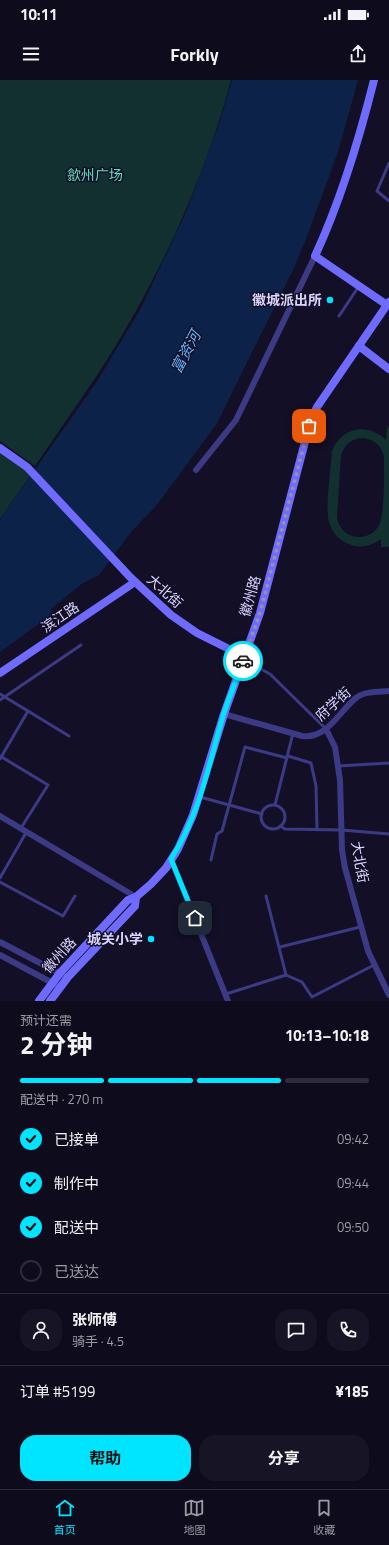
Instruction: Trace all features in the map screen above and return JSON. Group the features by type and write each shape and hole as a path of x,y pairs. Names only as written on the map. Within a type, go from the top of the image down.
{"main road":[{"path":"374,80 353,156 339,198 314,256 388,304"},
{"name":"徽州路","path":"39,1001 60,973 128,900 136,897 151,884 171,859 182,841 200,797 224,714 260,613 309,426 317,407 388,304"},
{"path":"359,346 389,369"},
{"name":"大北街","path":"0,448 27,467 133,580 181,623 197,634 244,658"},
{"name":"滨江路","path":"0,674 133,580"},
{"name":"徽州路","path":"50,1001 68,977 135,906 136,897"}],"street":[{"path":"196,470 236,420 314,256"},
{"name":"府学街","path":"224,714 293,733 310,736 326,729 360,695 389,691"},
{"name":"大北街","path":"326,729 335,747 338,766 344,864 360,928 374,965 389,995"},
{"path":"0,816 136,897"},
{"path":"171,859 228,1001"},
{"path":"0,942 68,977"},
{"path":"0,956 60,987"}],"lane":[{"path":"389,163 377,191 389,201"},
{"path":"339,316 359,286"},
{"path":"0,700 81,645"},
{"path":"244,658 270,674 326,729"},
{"path":"0,694 69,736"},
{"path":"0,878 48,785 0,757 28,711"},
{"path":"275,805 293,733"},
{"path":"211,860 217,834 222,831 245,747 312,763 316,786 317,830"},
{"path":"338,766 389,763"},
{"path":"200,797 262,814"},
{"path":"275,805 280,806 285,815 283,824 276,830 267,828 261,819 264,809 275,805"},
{"path":"280,826 285,829 342,830 389,834"},
{"path":"0,882 63,916 75,896"},
{"path":"266,896 286,974"},
{"path":"280,947 360,928"},
{"path":"226,994 286,974 302,982 312,997 374,965"}],"green space":[{"name":"歙州广场","path":"0,80 231,80 222,113 199,177 172,240 142,301 93,382 35,466 0,441"},
{"path":"387,427 389,427 389,547 381,547 381,539 365,546 353,546 345,543 334,533 329,522 328,498 332,451 336,443 342,437 348,432 356,430 363,429 371,431 379,434 386,440","holes":["360,438 375,442 380,447 384,457 384,492 382,512 379,525 371,534 356,537 344,532 337,518 341,455 347,445 353,440"]},
{"path":"0,452 25,469 30,476 0,519"}],"water":[{"name":"富资河","path":"232,80 358,80 338,152 306,239 294,268 216,425 156,506 132,531 99,575 83,583 51,609 53,614 0,652 0,519 96,383 140,310 187,210 218,127"}],"way so far":[{"path":"243,661 260,613 309,426"}],"place":[{"name":"徽城派出所","path":"330,300"},
{"name":"城关小学","path":"151,939"}],"route":[{"path":"195,918 171,859 182,841 193,815 224,714 243,661"}]}
